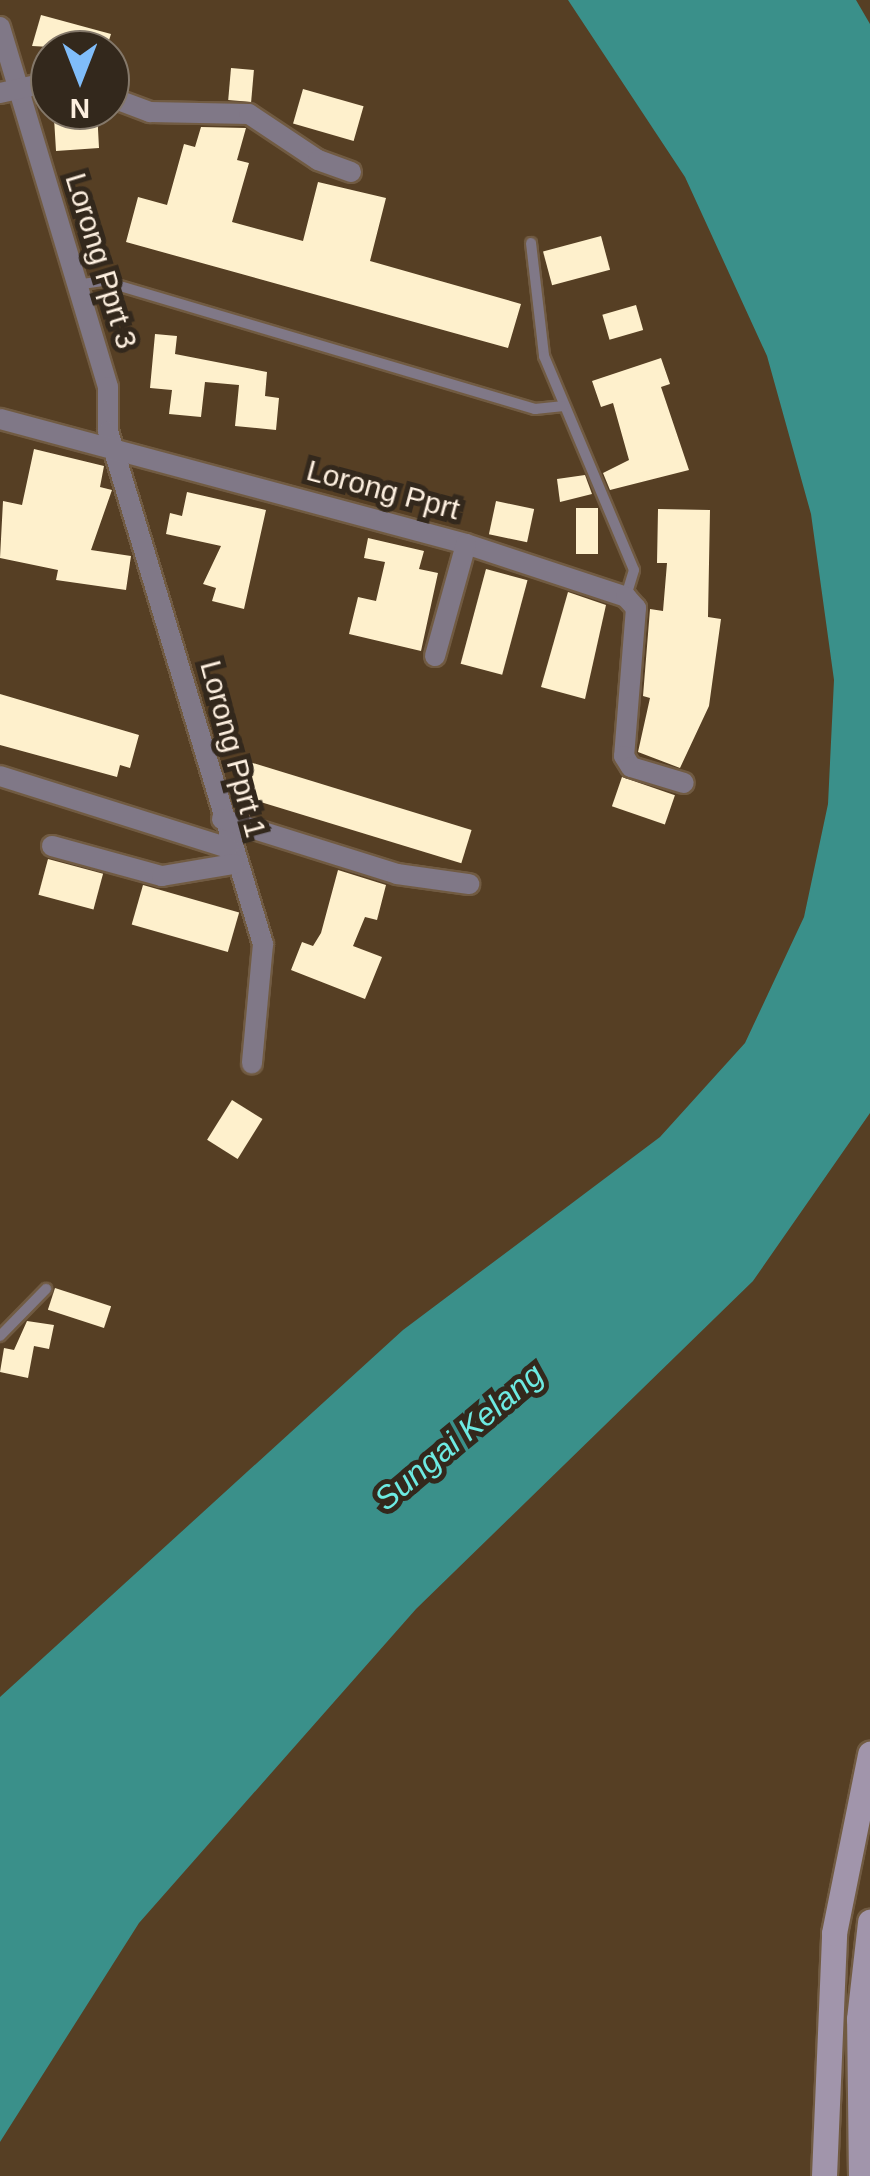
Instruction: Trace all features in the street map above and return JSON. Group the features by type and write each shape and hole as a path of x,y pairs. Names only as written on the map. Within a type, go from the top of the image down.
{"main road":[{"path":"824,2176 834,1933 870,1754"},
{"path":"862,2176 858,2132 870,1922"},
{"path":"823,2130 858,2132"}],"street":[{"name":"Lorong Pprt 3","path":"0,28 9,92 108,387 108,430 120,454"},
{"path":"130,104 150,112 249,114 351,172"},
{"name":"Lorong Pprt","path":"0,419 466,544 626,597"},
{"name":"Lorong Pprt 1","path":"120,454 231,856 263,944 252,1063"},
{"path":"436,656 466,544"},
{"path":"626,597 636,608 624,756 631,766 684,784"},
{"path":"0,776 231,856"},
{"path":"222,819 396,874 469,884"},
{"path":"52,846 162,876 231,856"}],"lane":[{"path":"531,243 544,356 634,570 626,597"},
{"path":"76,285 103,280 535,409 564,406"},
{"path":"0,1336 46,1289"}],"water":[{"name":"Sungai Kelang","path":"568,0 856,0 870,24 870,1113 753,1281 416,1609 139,1923 0,2142 0,1697 403,1330 660,1137 745,1043 804,917 828,804 834,680 811,514 767,356 685,177"}],"building":[{"path":"41,15 96,30 37,30"},
{"path":"231,68 254,70 251,102 228,100"},
{"path":"303,89 364,106 354,141 293,124"},
{"path":"201,127 246,128 237,160 249,163 232,222 303,241 318,182 386,198 370,261 521,304 508,348 126,242 138,197 167,205 184,144 195,147"},
{"path":"55,130 98,130 99,148 56,151"},
{"path":"601,236 610,270 552,285 543,252"},
{"path":"636,305 643,330 610,340 602,315"},
{"path":"155,334 177,336 175,354 267,372 265,396 279,398 276,430 235,426 239,385 205,382 201,417 169,414 172,390 150,388"},
{"path":"661,358 670,384 661,387 689,470 610,490 603,473 629,460 613,403 601,407 592,381"},
{"path":"34,449 104,466 100,487 112,490 91,550 131,556 126,590 56,580 58,570 0,558 3,501 22,505"},
{"path":"585,475 592,494 560,502 557,479"},
{"path":"187,492 266,510 244,609 212,601 216,588 203,584 221,546 166,534 170,513 182,516"},
{"path":"496,501 534,509 527,542 489,534"},
{"path":"576,508 598,508 598,554 576,554"},
{"path":"658,509 710,510 708,617 721,619 709,706 680,768 638,752 650,698 643,696 650,609 663,611 667,563 657,563"},
{"path":"368,538 424,551 419,569 438,573 421,651 349,634 358,597 376,601 385,562 364,558"},
{"path":"486,569 528,580 502,675 461,664"},
{"path":"568,592 606,605 585,699 541,687"},
{"path":"0,694 139,735 130,768 120,765 117,777 0,745"},
{"path":"243,760 472,830 461,863 233,793"},
{"path":"622,777 675,795 665,825 612,806"},
{"path":"48,859 103,874 93,909 38,895"},
{"path":"338,870 386,885 377,920 365,917 353,946 382,957 365,999 291,970 302,942 313,946 321,933"},
{"path":"143,885 239,913 228,952 132,924"},
{"path":"232,1100 263,1119 238,1159 207,1140"},
{"path":"55,1288 111,1306 104,1328 48,1310"},
{"path":"27,1321 54,1325 49,1349 34,1346 28,1378 0,1372 4,1348 14,1350"}]}
